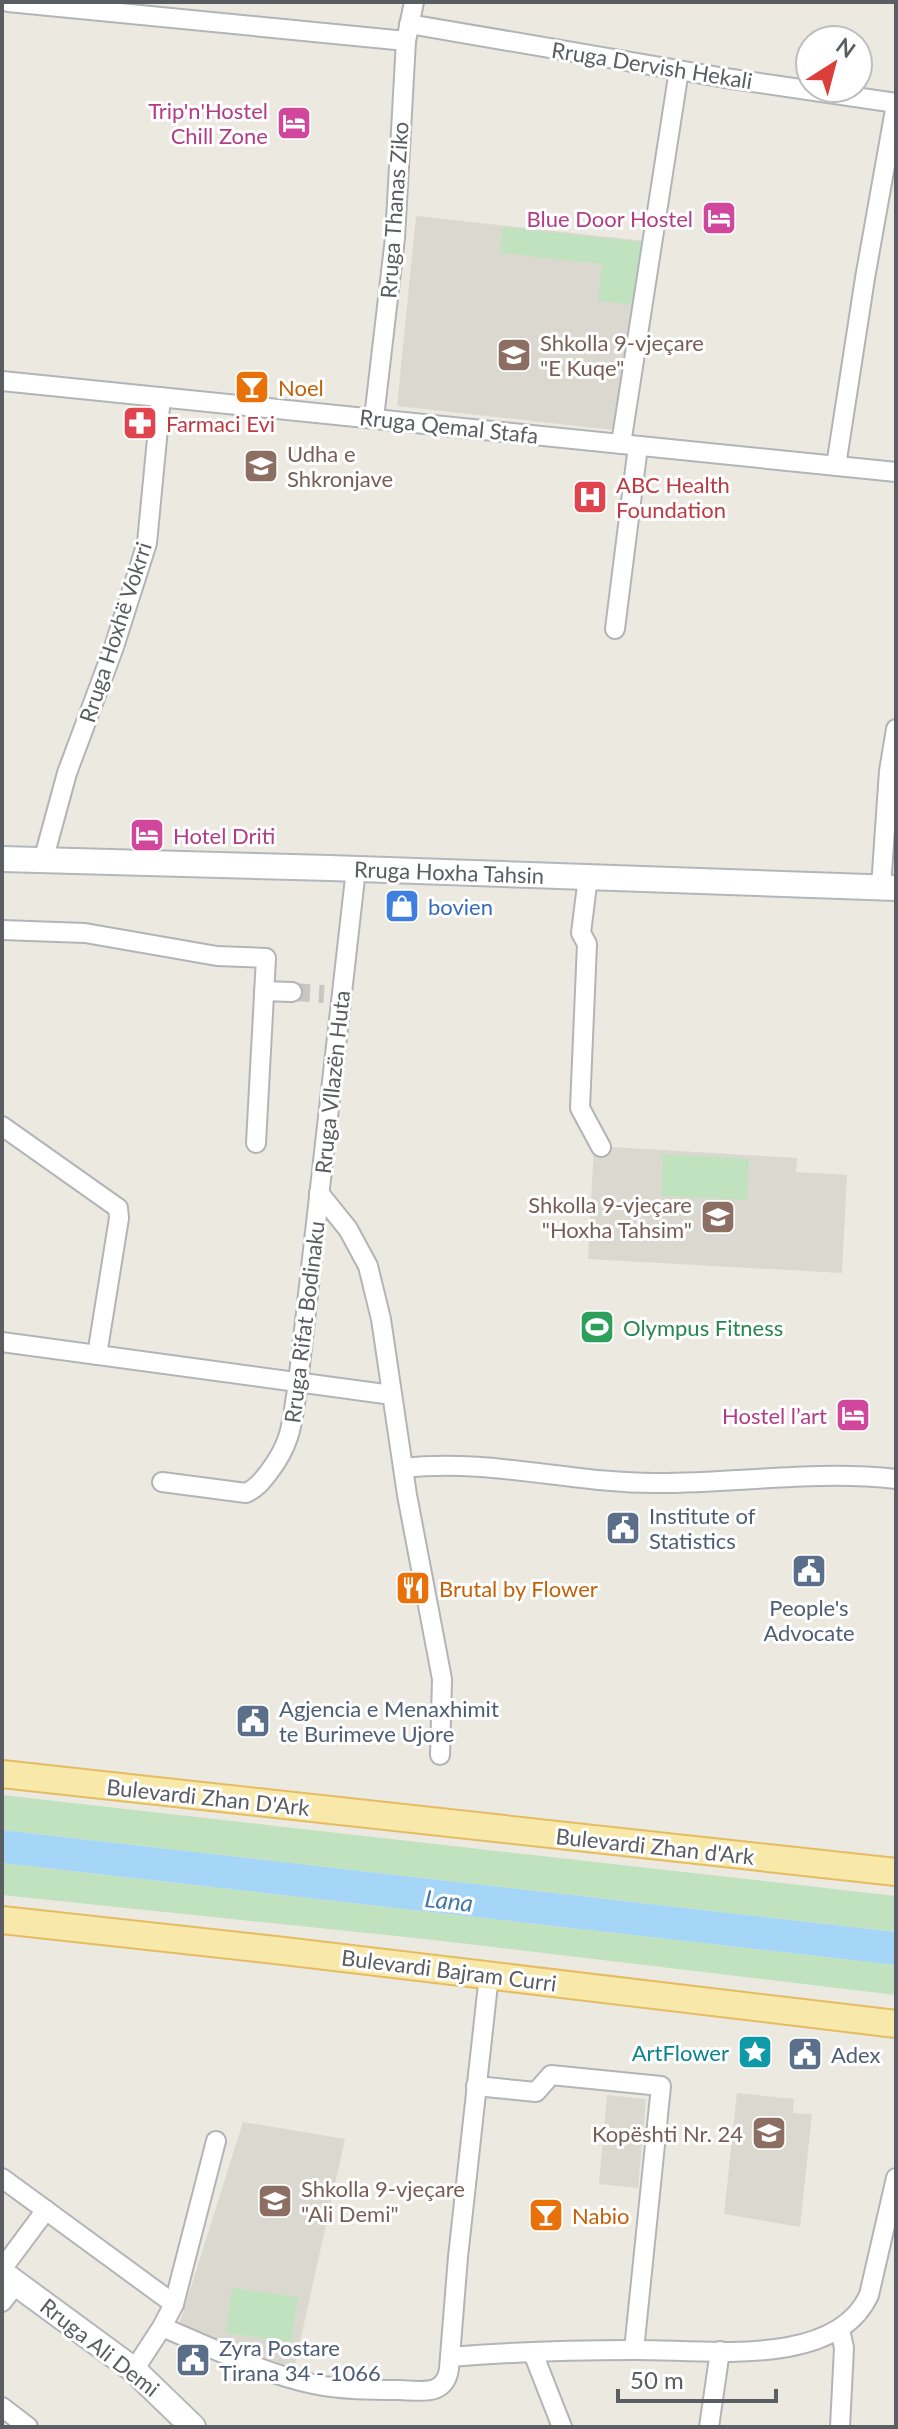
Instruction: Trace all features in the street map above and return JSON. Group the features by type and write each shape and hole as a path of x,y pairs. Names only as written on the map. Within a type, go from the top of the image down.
{"main road":[{"name":"Rruga Hoxha Tahsin","path":"2,859 888,888"},
{"name":"Bulevardi Zhan D'Ark","path":"2,1774 414,1819"},
{"name":"Bulevardi Zhan d'Ark","path":"414,1819 896,1872"},
{"name":"Bulevardi Bajram Curri","path":"2,1920 896,2024"},
{"name":"Rruga Ali Demi","path":"6,2282 134,2370 192,2427"}],"street":[{"name":"Rruga Dervish Hekali","path":"8,2 407,32 896,104"},
{"name":"Rruga Thanas Ziko","path":"374,418 395,238 407,32 414,2"},
{"path":"615,629 629,445 679,70"},
{"path":"836,466 896,104"},
{"name":"Rruga Qemal Stafa","path":"2,381 896,472"},
{"name":"Rruga Hoxhë Vokrri","path":"43,861 67,773 114,647 147,543 161,397"},
{"path":"888,888 889,771 896,729"},
{"name":"Rruga Vllazën Huta","path":"356,869 333,994 319,1193 348,1229 368,1266 381,1319 410,1509 442,1679 440,1755"},
{"path":"588,877 581,933 587,944 580,1108 601,1147"},
{"path":"2,930 85,933 217,956 266,958 256,1143"},
{"path":"264,991 292,992"},
{"path":"2,1126 118,1208 119,1218 97,1355"},
{"name":"Rruga Rifat Bodinaku","path":"162,1482 246,1493 255,1489 284,1453 298,1383 319,1193"},
{"path":"2,1342 392,1395"},
{"path":"404,1468 473,1466 657,1483 773,1477 896,1479"},
{"path":"162,2327 271,2371 313,2384 416,2391 442,2386 447,2380 450,2357 489,1975"},
{"path":"476,2086 536,2092 551,2075 661,2086 634,2350"},
{"path":"134,2370 174,2304 216,2141"},
{"path":"2,2178 174,2304"},
{"path":"450,2357 634,2350 767,2350 797,2344 840,2329 862,2310 869,2295 896,2178"},
{"path":"6,2282 46,2210"},
{"path":"840,2329 844,2348 840,2427"},
{"path":"709,2427 720,2351"},
{"path":"533,2353 562,2427"},
{"path":"2,2407 28,2427"}],"shaded area":[{"name":"Shkolla 9-vjeçare \"E Kuqe\"","path":"416,216 645,241 613,430 397,406"},
{"name":"Shkolla 9-vjeçare \"Hoxha Tahsim\"","path":"594,1146 797,1158 796,1172 847,1175 842,1273 588,1259"},
{"path":"737,2093 794,2099 793,2113 812,2114 800,2227 724,2214"},
{"path":"607,2095 646,2099 638,2188 599,2184"},
{"name":"Shkolla 9-vjeçare \"Ali Demi\"","path":"243,2122 345,2139 294,2369 178,2328"}],"green space":[{"path":"502,227 643,242 633,305 598,301 602,264 500,253"},
{"path":"663,1154 749,1159 747,1200 661,1196"},
{"path":"2,1795 896,1896 896,1932 2,1830"},
{"path":"2,1863 896,1965 896,1995 425,1939 2,1895"},
{"path":"232,2288 298,2297 291,2342 226,2333"}],"water":[{"name":"Lana","path":"2,1830 896,1932 896,1965 2,1863"}],"tunnel":[{"path":"292,992 324,994"}],"place":[{"name":"Trip'n'Hostel Chill Zone","path":"294,123"},
{"name":"Blue Door Hostel","path":"719,218"},
{"name":"Shkolla 9-vjeçare \"E Kuqe\"","path":"514,355"},
{"name":"Noel","path":"252,387"},
{"name":"Farmaci Evi","path":"140,423"},
{"name":"Udha e Shkronjave","path":"261,466"},
{"name":"ABC Health Foundation","path":"590,497"},
{"name":"Hotel Driti","path":"147,835"},
{"name":"bovien","path":"402,906"},
{"name":"Shkolla 9-vjeçare \"Hoxha Tahsim\"","path":"718,1217"},
{"name":"Olympus Fitness","path":"597,1327"},
{"name":"Hostel l’art","path":"853,1415"},
{"name":"Institute of Statistics","path":"623,1528"},
{"name":"People's Advocate","path":"809,1571"},
{"name":"Brutal by Flower","path":"413,1588"},
{"name":"Agjencia e Menaxhimit te Burimeve Ujore","path":"253,1721"},
{"name":"ArtFlower","path":"755,2052"},
{"name":"Adex","path":"805,2054"},
{"name":"Kopështi Nr. 24","path":"769,2133"},
{"name":"Shkolla 9-vjeçare \"Ali Demi\"","path":"275,2201"},
{"name":"Nabio","path":"546,2215"},
{"name":"Zyra Postare Tirana 34 - 1066","path":"193,2360"}]}
